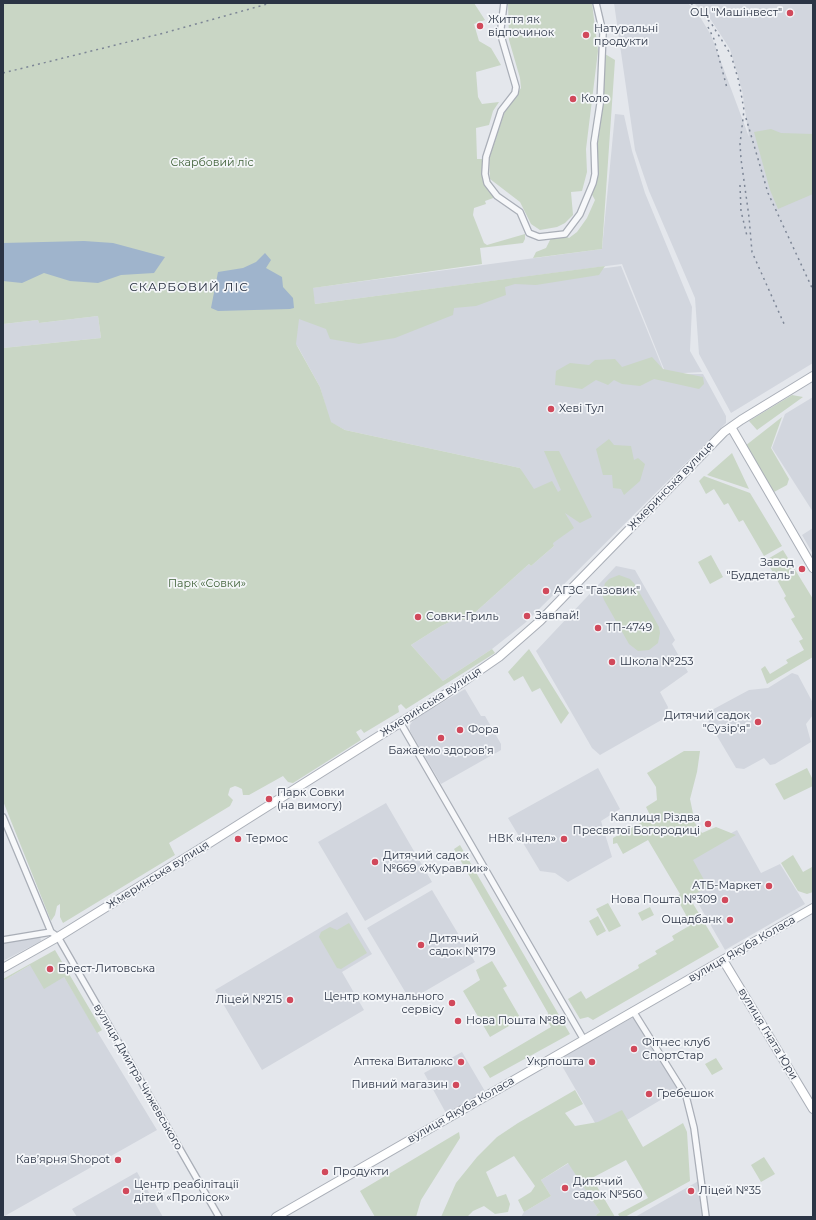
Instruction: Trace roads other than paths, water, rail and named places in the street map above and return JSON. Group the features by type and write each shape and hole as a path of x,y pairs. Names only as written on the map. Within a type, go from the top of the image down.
{"main road":[{"name":"Жмеринська вулиця","path":"3,968 58,937 444,695 508,650 540,621 714,441 731,427 813,376"},
{"path":"731,427 813,568"},
{"name":"вулиця Якуба Коласа","path":"276,1217 813,908"},
{"name":"вулиця Гната Юри","path":"723,960 813,1109"}],"street":[{"path":"504,3 501,28 502,39 516,87 515,93 500,112 486,157 485,174 487,183 497,196 520,212 529,233 539,237 565,234 580,214 593,184 595,174 594,143 600,104 603,33 596,3"},
{"path":"400,722 584,1040"},
{"path":"3,817 51,932 58,937"},
{"path":"3,940 51,932"},
{"name":"вулиця Дмитра Чижевського","path":"58,937 219,1217"},
{"path":"633,1011 686,1096 694,1128 706,1217"}],"water":[{"path":"84,241 113,243 165,257 154,273 121,275 98,283 70,281 44,273 22,283 3,281 3,243"},
{"path":"265,253 271,260 266,268 282,277 283,287 293,298 294,308 218,311 211,308 218,272 243,268 256,262"}],"railway":[{"path":"3,73 164,33 271,3"},
{"path":"691,3 711,23 731,55 739,82 744,110 740,144 741,159 752,252 785,326"},
{"path":"708,27 714,39 727,88"},
{"path":"746,118 768,193 813,290"},
{"path":"740,185 741,211 747,236"}],"place":[{"name":"ОЦ \"Машінвест\"","path":"790,13"},
{"name":"Життя як відпочинок","path":"480,26"},
{"name":"Натуральні продукти","path":"586,35"},
{"name":"Коло","path":"573,99"},
{"name":"Хеві Тул","path":"551,409"},
{"name":"Завод \"Буддеталь\"","path":"802,569"},
{"name":"АГЗС \"Газовик\"","path":"546,591"},
{"name":"Завпай!","path":"527,616"},
{"name":"Совки-Гриль","path":"418,617"},
{"name":"ТП-4749","path":"598,628"},
{"name":"Школа №253","path":"612,662"},
{"name":"Дитячий садок \"Сузір'я\"","path":"758,722"},
{"name":"Фора","path":"460,730"},
{"name":"Бажаемо здоров'я","path":"441,738"},
{"name":"Парк Совки (на вимогу)","path":"269,799"},
{"name":"Каплиця Різдва Пресвятої Богородиці","path":"708,824"},
{"name":"Термос","path":"238,839"},
{"name":"НВК «Інтел»","path":"564,839"},
{"name":"Дитячий садок №669 «Журавлик»","path":"375,862"},
{"name":"АТБ-Маркет","path":"769,886"},
{"name":"Нова Пошта №309","path":"725,900"},
{"name":"Ощадбанк","path":"730,920"},
{"name":"Дитячий садок №179","path":"421,945"},
{"name":"Брест-Литовська","path":"50,969"},
{"name":"Ліцей №215","path":"290,1000"},
{"name":"Центр комунального сервісу","path":"452,1003"},
{"name":"Нова Пошта №88","path":"458,1021"},
{"name":"Фітнес клуб СпортСтар","path":"634,1049"},
{"name":"Аптека Виталюкс","path":"461,1062"},
{"name":"Укрпошта","path":"592,1062"},
{"name":"Пивний магазин","path":"456,1085"},
{"name":"Гребешок","path":"649,1094"},
{"name":"Кавʼярня Shopot","path":"118,1160"},
{"name":"Продукти","path":"325,1172"},
{"name":"Дитячий садок №560","path":"565,1188"},
{"name":"Центр реабілітації дітей «Пролісок»","path":"126,1191"},
{"name":"Ліцей №35","path":"691,1191"}],"district":[{"name":"СКАРБОВИЙ ЛІС","path":"189,287"}],"park label":[{"name":"Скарбовий ліс","path":"212,163"},
{"name":"Парк «Совки»","path":"207,584"}]}
